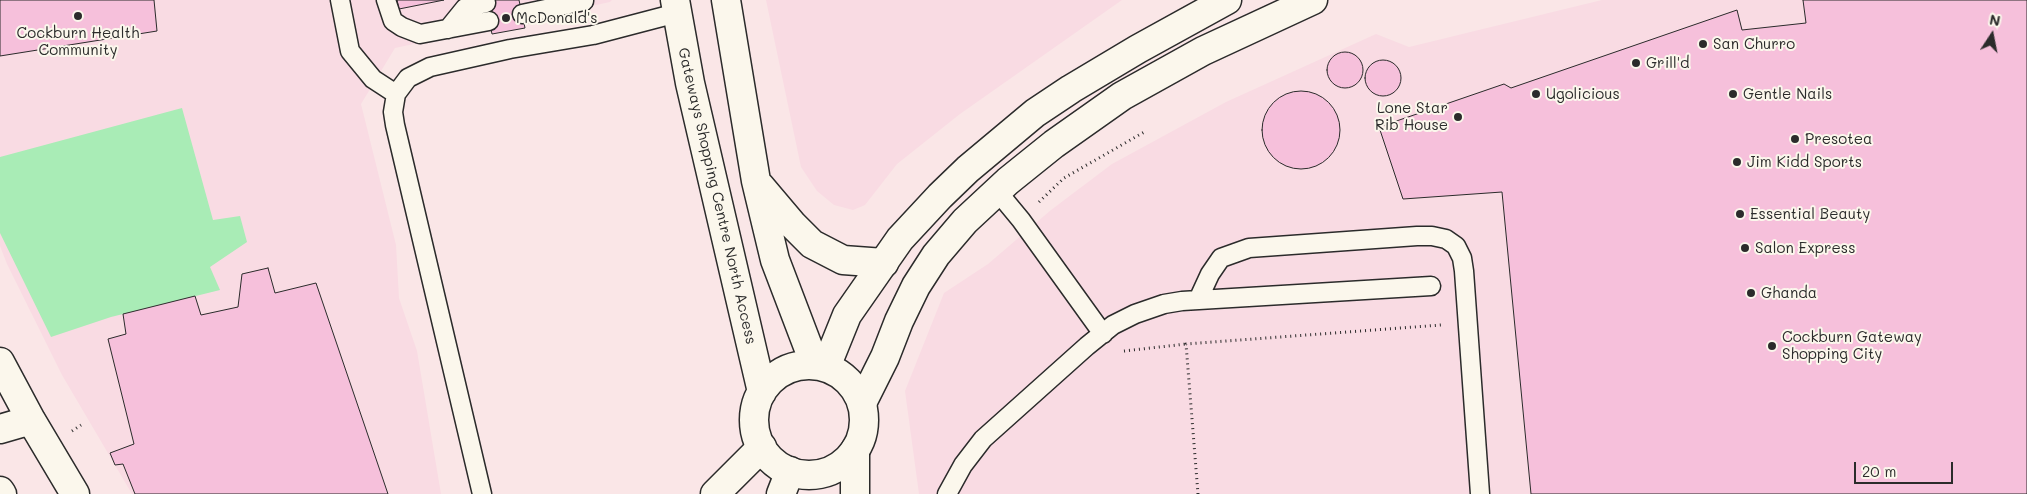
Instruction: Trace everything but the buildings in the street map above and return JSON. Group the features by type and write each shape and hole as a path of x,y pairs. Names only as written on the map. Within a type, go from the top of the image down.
{"street":[{"path":"726,0 756,181 775,260 820,366"},
{"path":"820,366 847,315 900,239 940,196 988,150 1035,113 1129,54 1227,0"},
{"path":"862,403 885,357 899,321 916,286 952,234 997,191 1054,144 1122,96 1203,51 1313,0"},
{"name":"Gateways Shopping Centre North Access","path":"676,7 690,83 762,392"},
{"path":"756,181 793,225 812,244 844,260 884,263"},
{"path":"799,366 820,366 846,379 857,392 862,403 864,425 861,438 855,450 840,465 791,483 778,465 769,457 757,438 754,422 756,407 762,392 771,379 784,371 799,366"},
{"path":"3,373 76,494"},
{"path":"0,429 31,420"},
{"path":"715,494 762,447"},
{"path":"855,450 855,494"},
{"path":"0,490 2,494"}],"lane":[{"path":"340,0 350,51 373,79 396,94"},
{"path":"386,0 393,21 402,27 420,34 489,21"},
{"path":"522,14 584,1"},
{"path":"448,29 465,8 486,3"},
{"path":"482,494 393,112 396,94 408,78 430,67 510,49 593,35 676,7"},
{"path":"997,191 1021,220 1103,334"},
{"path":"1198,300 1210,274 1221,258 1249,248 1417,236 1432,236 1446,239 1456,246 1462,258 1464,271 1480,494"},
{"path":"947,494 963,465 983,439 1112,326 1151,308 1164,304 1198,300 1431,286"}],"path":[{"path":"1021,220 1064,178 1146,131"},
{"path":"1116,352 1186,344 1443,325"},
{"path":"1186,344 1198,494"}],"shaded area":[{"path":"0,0 612,0 610,2 395,48 361,104 396,245 399,298 417,351 441,494 132,494 62,375 0,246"},
{"path":"766,0 1122,0 960,114 897,164 865,205 853,210 834,205 817,191 801,167"},
{"path":"1602,0 2027,0 2027,494 919,494 905,391 944,293 988,264 1051,210 1112,164 1226,102 1376,34 1409,47"}],"green space":[{"path":"182,108 213,220 240,216 247,242 210,267 220,290 111,317 51,337 0,233 0,157"}],"place":[{"name":"Cockburn Health Community","path":"78,16"},
{"name":"McDonald's","path":"506,18"},
{"name":"San Churro","path":"1703,44"},
{"name":"Grill'd","path":"1636,63"},
{"name":"Ugolicious","path":"1536,94"},
{"name":"Gentle Nails","path":"1733,94"},
{"name":"Lone Star Rib House","path":"1458,117"},
{"name":"Presotea","path":"1795,139"},
{"name":"Jim Kidd Sports","path":"1737,162"},
{"name":"Essential Beauty","path":"1740,214"},
{"name":"Salon Express","path":"1745,248"},
{"name":"Ghanda","path":"1751,293"},
{"name":"Cockburn Gateway Shopping City","path":"1772,346"}]}
